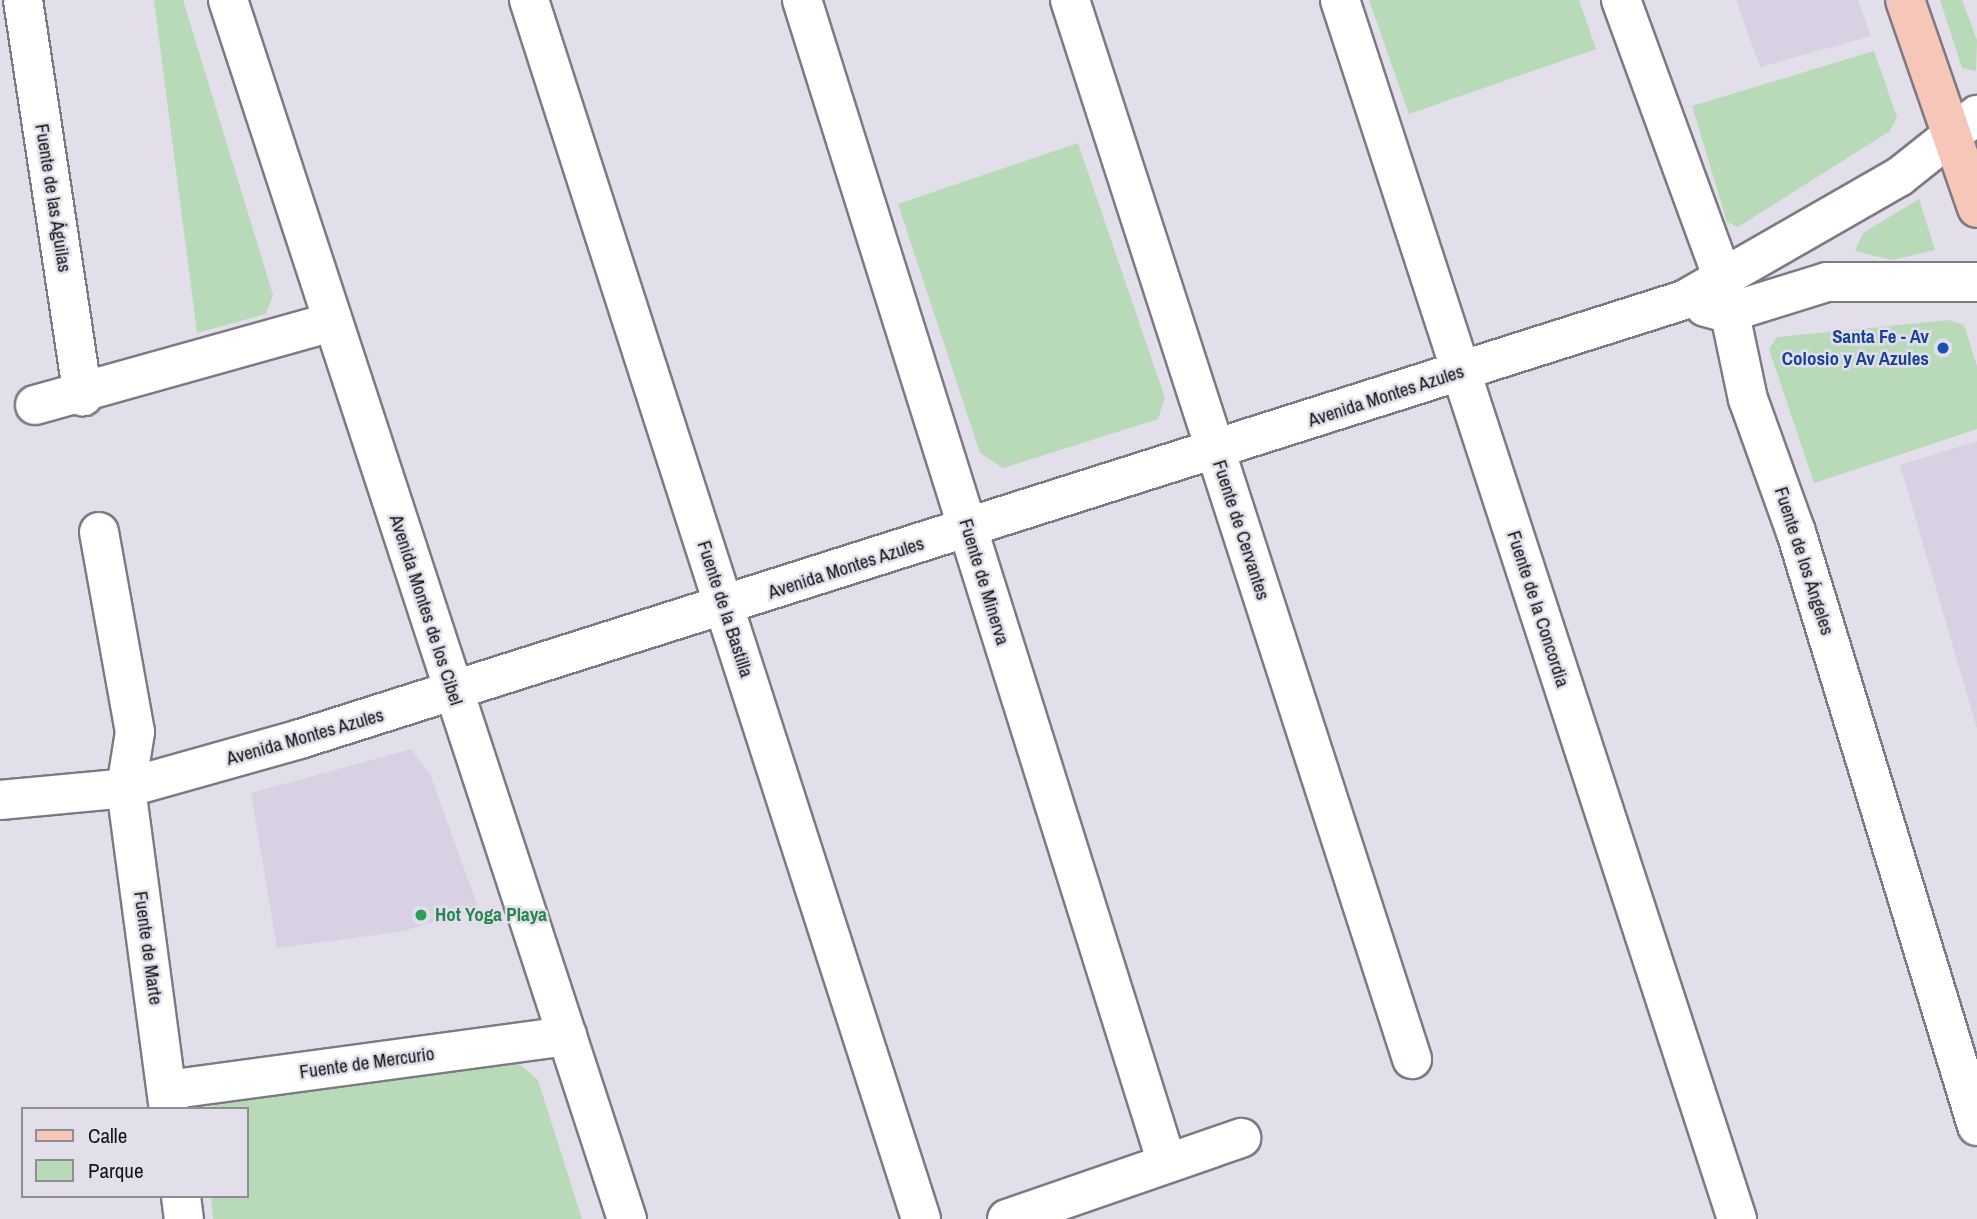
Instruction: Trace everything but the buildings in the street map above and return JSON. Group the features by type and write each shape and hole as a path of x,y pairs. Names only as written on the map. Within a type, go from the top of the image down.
{"main road":[{"path":"1905,0 1965,125 1977,208"}],"street":[{"name":"Fuente de las Águilas","path":"23,0 83,396"},
{"name":"Avenida Montes de los Cibel","path":"228,0 627,1219"},
{"name":"Fuente de la Bastilla","path":"528,0 920,1219"},
{"name":"Fuente de Minerva","path":"802,0 1167,1163"},
{"name":"Fuente de Cervantes","path":"1070,0 1412,1059"},
{"name":"Fuente de la Concordia","path":"1339,0 1737,1219"},
{"name":"Fuente de los Ángeles","path":"1620,0 1722,276 1727,313 1748,399 1801,545 1977,1126"},
{"name":"Avenida Montes Azules","path":"0,800 126,788 453,693 1684,300 1899,177 1965,125"},
{"path":"1684,300 1727,313 1827,282 1977,282"},
{"path":"35,405 83,396 332,322"},
{"name":"Fuente de Marte","path":"99,532 135,732 126,788 168,1099"},
{"name":"Fuente de Mercurio","path":"168,1099 567,1036"},
{"path":"1007,1219 1241,1138"},
{"path":"181,1198 184,1219"}],"shaded area":[{"path":"1736,0 1858,0 1871,36 1760,67"},
{"path":"1977,441 1977,729 1900,465"},
{"path":"411,749 430,774 479,910 399,932 277,948 251,793"}],"green space":[{"path":"154,0 183,0 273,295 266,314 197,333"},
{"path":"1369,0 1579,0 1596,49 1409,114"},
{"path":"1940,0 1962,0 1977,40 1976,71 1962,68"},
{"path":"1874,51 1897,117 1890,131 1738,227 1727,222 1692,106"},
{"path":"1078,143 1165,398 1158,419 1003,468 980,453 898,204"},
{"path":"1919,199 1935,250 1892,260 1855,251 1863,233"},
{"path":"1949,320 1964,325 1977,366 1977,429 1814,483 1769,349 1777,337"},
{"path":"517,1062 538,1080 582,1219 213,1219 211,1198 248,1198 248,1107 212,1107 214,1104"}],"place":[{"name":"Santa Fe - Av Colosio y Av Azules","path":"1943,348"},
{"name":"Hot Yoga Playa","path":"421,915"}]}
